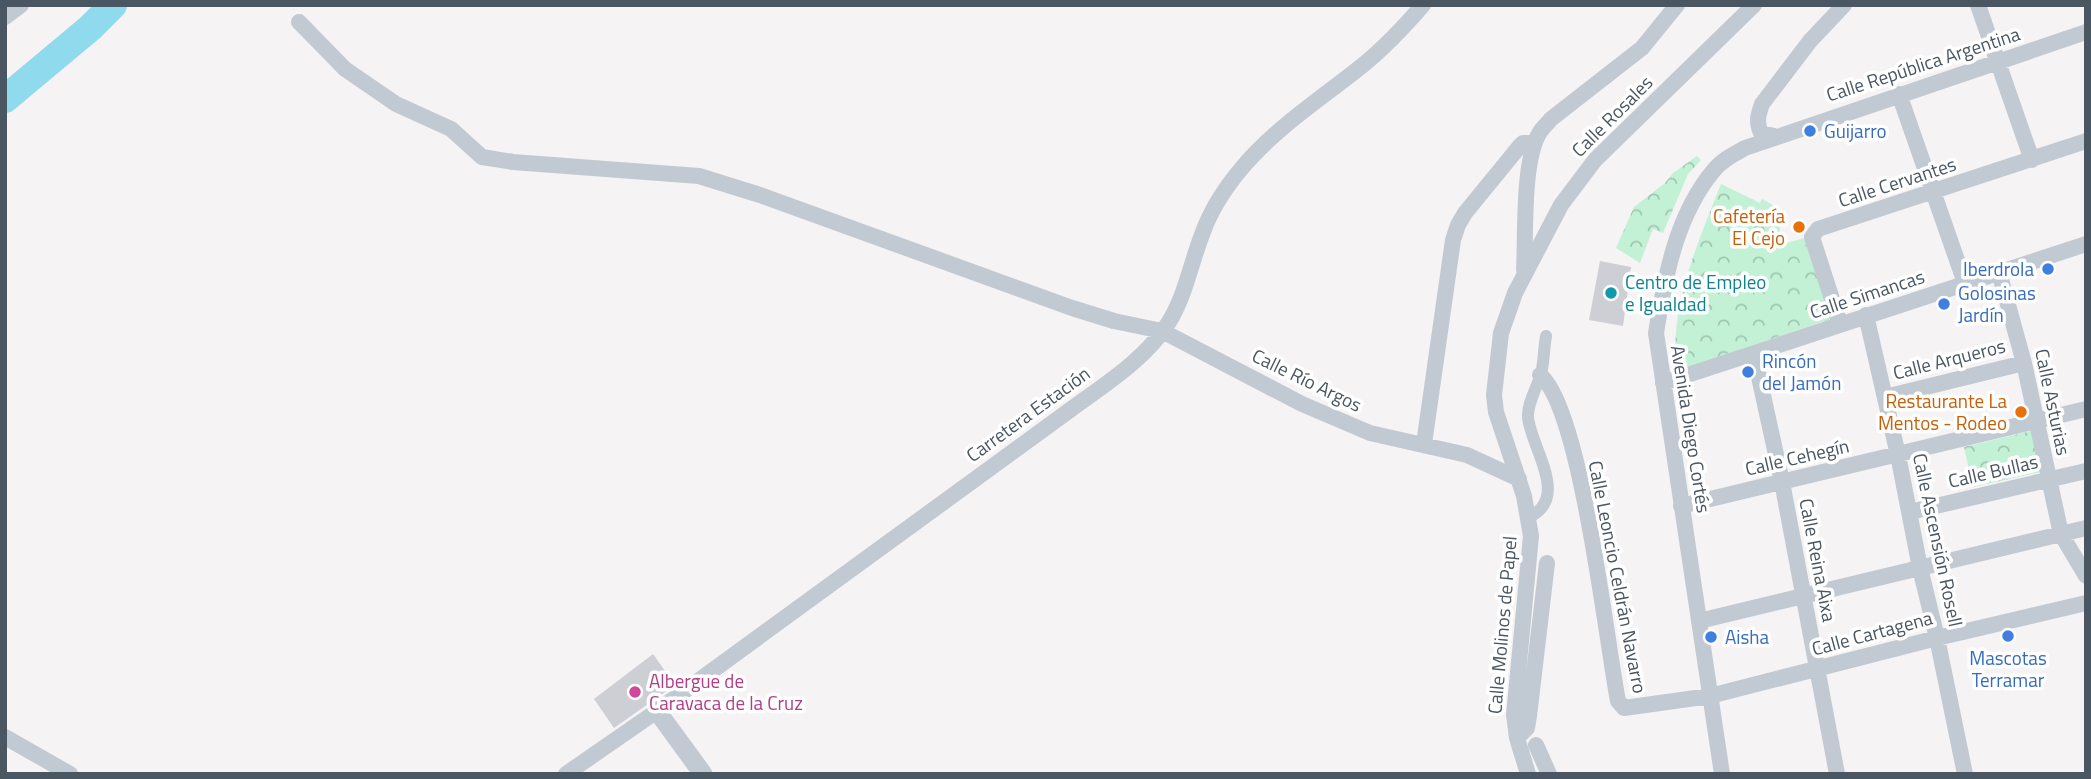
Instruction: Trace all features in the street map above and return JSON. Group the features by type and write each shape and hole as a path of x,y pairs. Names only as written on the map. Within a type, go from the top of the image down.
{"street":[{"path":"5,18 21,5"},
{"name":"Carretera Estación","path":"566,774 657,711 1115,376 1152,344 1181,298 1203,231 1241,169 1271,138 1398,34 1423,5"},
{"name":"Calle Molinos de Papel","path":"1528,774 1517,738 1514,715 1530,566 1529,517 1496,412 1494,395 1501,333 1524,275 1533,148 1540,132 1551,119 1642,48 1677,5"},
{"name":"Calle Rosales","path":"1524,275 1561,205 1595,160 1754,5"},
{"path":"1774,136 1761,133 1758,127 1762,104 1810,41 1844,5"},
{"path":"1978,5 2032,160"},
{"name":"Calle Río Argos","path":"299,22 345,69 396,104 451,129 482,158 699,176 772,199 1072,308 1161,331 1326,415 1370,433 1467,455 1519,479"},
{"name":"Calle República Argentina","path":"1774,136 2086,32"},
{"path":"1899,94 1965,283"},
{"name":"Avenida Diego Cortés","path":"1722,774 1656,332 1666,271 1690,211 1715,168 1745,148 1774,136"},
{"name":"Calle Cervantes","path":"1840,324 1815,249 1812,237 1815,232 2086,141"},
{"path":"1424,444 1453,240 1458,225 1519,147 1523,143 1530,143 1533,148"},
{"name":"Calle Simancas","path":"1663,383 2086,244"},
{"name":"Calle Asturias","path":"1999,272 2024,363 2061,534 2086,576"},
{"name":"Calle Ascensión Rosell","path":"1866,316 1965,774"},
{"path":"1529,517 1541,508 1548,489 1543,461 1528,414 1540,375 1545,337"},
{"name":"Calle Reina Aixa","path":"1755,354 1837,774"},
{"name":"Calle Arqueros","path":"1885,397 2024,363"},
{"name":"Calle Leoncio Celdrán Navarro","path":"1540,375 1556,396 1569,435 1590,528 1618,701 1624,708 1630,709 1710,696"},
{"name":"Calle Cehegín","path":"1681,506 2086,410"},
{"name":"Calle Bullas","path":"1910,512 2086,471"},
{"path":"1699,621 2086,528"},
{"path":"1517,738 1527,727 1529,716 1547,563"},
{"name":"Calle Cartagena","path":"1710,696 2086,603"},
{"path":"657,711 703,774"},
{"path":"5,737 70,774"},
{"path":"1536,745 1549,774"}],"green space":[{"path":"1697,156 1701,160 1688,174 1663,233 1653,229 1640,263 1616,248 1634,207"},
{"path":"1721,184 1760,203 1762,199 1773,205 1781,233 1774,235 1777,246 1804,238 1831,319 1676,371 1675,346 1681,298"},
{"path":"2031,431 2041,472 1973,487 1964,447"}],"building":[{"name":"Centro de Empleo e Igualdad","path":"1600,261 1631,267 1623,326 1589,320"},
{"name":"Albergue de Caravaca de la Cruz","path":"653,654 675,685 614,728 594,699"}],"waterway":[{"path":"5,99 90,28 113,5"}],"place":[{"name":"Guijarro","path":"1810,131"},
{"name":"Cafetería El Cejo","path":"1799,227"},
{"name":"Iberdrola","path":"2048,269"},
{"name":"Centro de Empleo e Igualdad","path":"1611,293"},
{"name":"Golosinas Jardín","path":"1944,304"},
{"name":"Rincón del Jamón","path":"1748,372"},
{"name":"Restaurante La Mentos - Rodeo","path":"2021,412"},
{"name":"Mascotas Terramar","path":"2008,636"},
{"name":"Aisha","path":"1711,637"},
{"name":"Albergue de Caravaca de la Cruz","path":"635,692"}]}
